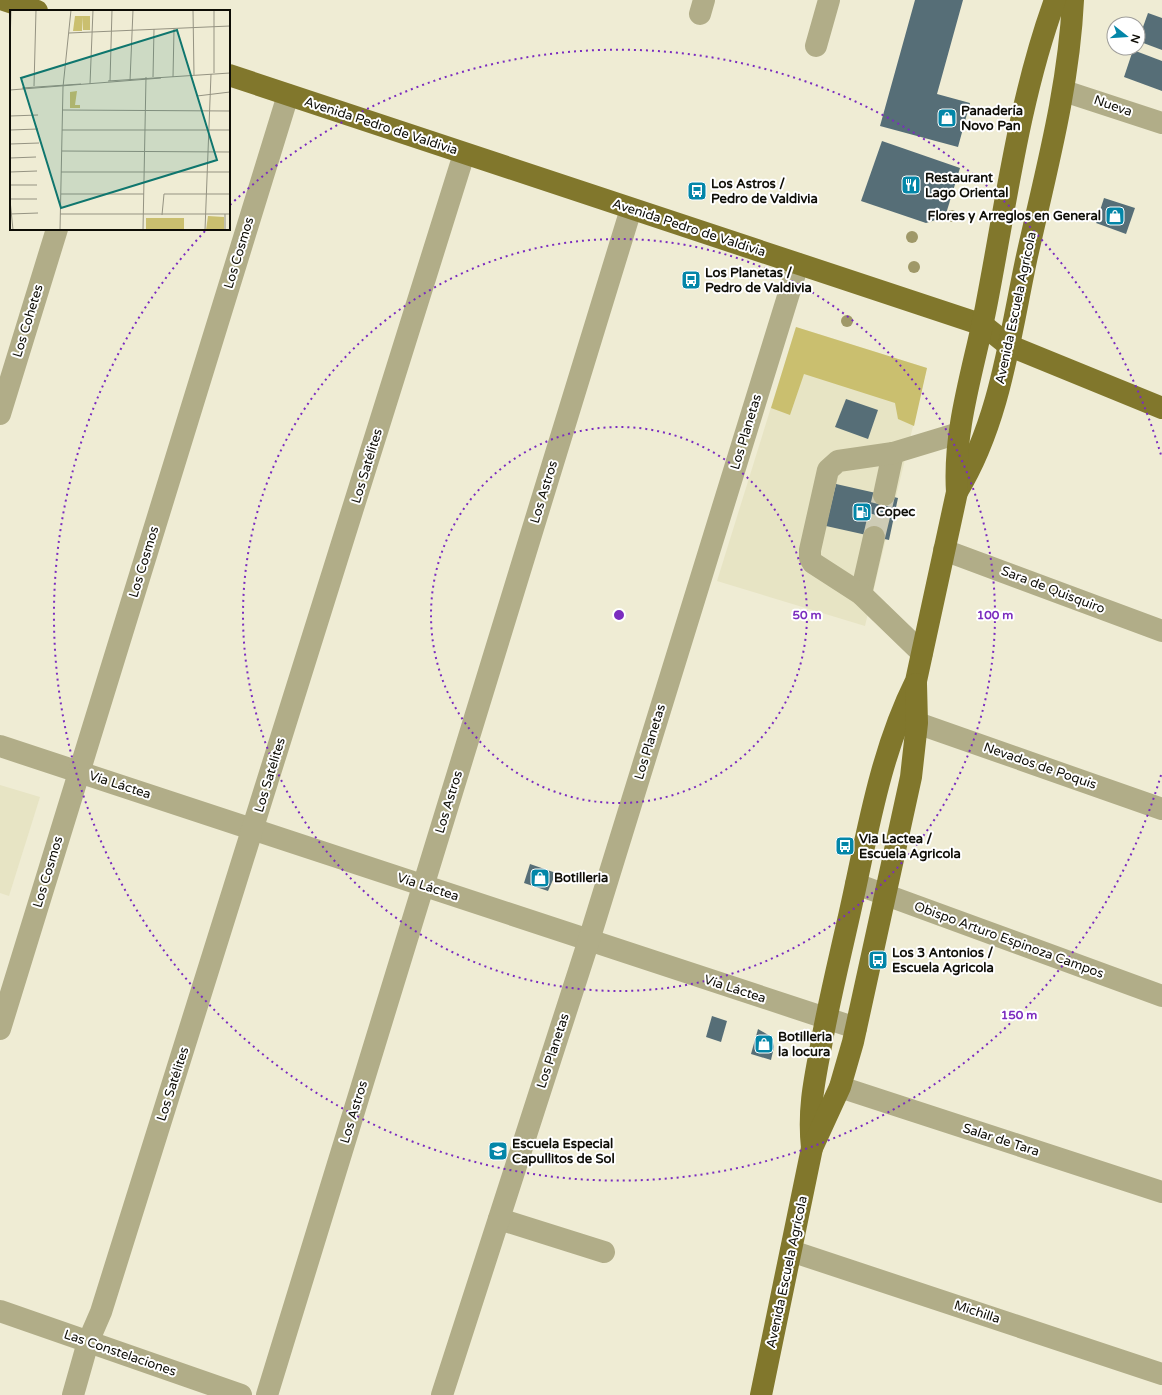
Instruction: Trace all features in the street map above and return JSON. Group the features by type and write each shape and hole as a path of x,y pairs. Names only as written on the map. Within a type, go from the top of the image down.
{"main road":[{"path":"4,0 34,10"},
{"name":"Avenida Escuela Agrícola","path":"761,1395 812,1148 840,1087 856,1028 911,777 917,723 916,681 957,492 956,462 959,433 983,325 1028,87 1055,0"},
{"name":"Avenida Escuela Agrícola","path":"957,492 968,474 984,440 997,396 1064,91 1073,0"},
{"name":"Avenida Pedro de Valdivia","path":"230,76 983,325 1008,345 1162,408"},
{"name":"Avenida Escuela Agrícola","path":"812,1148 810,1111 811,1094 826,1018 887,751 904,704 916,681"}],"street":[{"path":"816,46 829,0"},
{"name":"Nueva","path":"1064,91 1162,123"},
{"name":"Los Cosmos","path":"0,1029 288,95"},
{"name":"Los Satélites","path":"73,1395 88,1342 101,1312 254,830 464,154"},
{"name":"Los Astros","path":"267,1395 631,209"},
{"name":"Los Cohetes","path":"0,414 57,230"},
{"name":"Los Planetas","path":"442,1395 589,940 798,264"},
{"path":"922,653 860,594 813,564 810,558 810,550 828,470 838,461 894,453 959,433"},
{"path":"884,495 894,453"},
{"path":"860,594 874,537"},
{"name":"Sara de Quisquiro","path":"944,550 1162,631"},
{"name":"Nevados de Poquis","path":"917,723 1162,809"},
{"name":"Vía Láctea","path":"0,746 856,1028"},
{"name":"Obispo Arturo Espinoza Campos","path":"856,884 1162,996"},
{"name":"Salar de Tara","path":"840,1087 1162,1192"},
{"path":"499,1219 604,1252"},
{"name":"Michilla","path":"791,1251 1162,1374"},
{"name":"Las Constelaciones","path":"0,1311 241,1395"}],"shaded area":[{"path":"796,327 927,368 865,626 717,581"},
{"path":"796,327 927,368 914,426 898,419 895,403 804,374 790,415 771,408"},
{"path":"0,785 40,797 9,896 0,893"}],"building":[{"path":"915,0 963,0 937,94 970,103 958,147 880,126"},
{"path":"1148,13 1162,18 1162,50 1146,44 1146,19"},
{"path":"1146,55 1162,61 1162,91 1124,77 1131,56"},
{"name":"Restaurant Lago Oriental","path":"882,141 960,168 945,217 926,223 861,201"},
{"name":"Flores y Arreglos en General","path":"1104,198 1135,208 1126,234 1096,223"},
{"path":"846,399 878,410 868,439 835,427"},
{"name":"Copec","path":"836,484 898,498 889,540 826,526"},
{"name":"Botilleria","path":"530,864 556,873 548,891 524,883"},
{"path":"712,1016 727,1021 721,1042 706,1037"},
{"name":"Botilleria la locura","path":"758,1029 770,1036 773,1042 774,1047 771,1060 751,1054"}],"tunnel":[{"path":"874,537 884,495"}],"place":[{"name":"Panadería Novo Pan","path":"947,118"},
{"name":"Restaurant Lago Oriental","path":"911,185"},
{"name":"Los Astros / Pedro de Valdivia","path":"697,191"},
{"name":"Flores y Arreglos en General","path":"1115,216"},
{"name":"Los Planetas / Pedro de Valdivia","path":"691,280"},
{"name":"Copec","path":"862,512"},
{"name":"Via Lactea / Escuela Agricola","path":"845,846"},
{"name":"Botilleria","path":"540,878"},
{"name":"Los 3 Antonios / Escuela Agricola","path":"878,960"},
{"name":"Botilleria la locura","path":"764,1044"},
{"name":"Escuela Especial Capullitos de Sol","path":"498,1151"}]}
